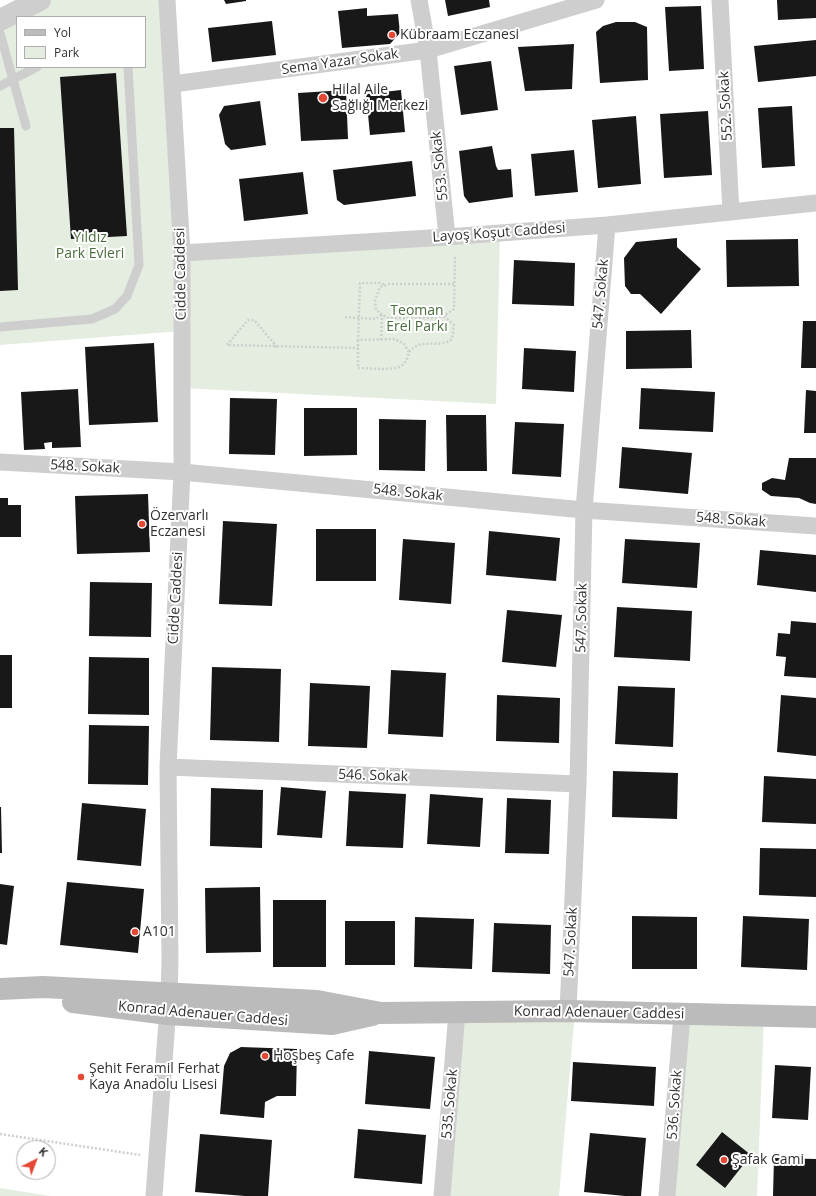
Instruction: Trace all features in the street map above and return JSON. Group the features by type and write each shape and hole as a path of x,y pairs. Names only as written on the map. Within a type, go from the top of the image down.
{"main road":[{"name":"Konrad Adenauer Caddesi","path":"0,989 43,998 168,1004 332,1024 381,1013 568,1011 682,1015 816,1017"}],"street":[{"path":"0,20 40,0"},
{"name":"Cidde Caddesi","path":"154,1196 170,962 168,767 182,472 182,253 167,0"},
{"name":"553. Sokak","path":"419,0 428,50 451,237"},
{"name":"Sema Yazar Sokak","path":"173,84 428,50 596,0"},
{"name":"552. Sokak","path":"720,0 731,212"},
{"name":"Layoş Koşut Caddesi","path":"182,253 451,237 607,225 816,203"},
{"name":"547. Sokak","path":"568,1011 578,784 584,510 607,225"},
{"name":"548. Sokak","path":"0,462 182,472 584,510 816,526"},
{"name":"546. Sokak","path":"168,767 578,784"},
{"name":"535. Sokak","path":"442,1196 457,1012"},
{"name":"536. Sokak","path":"668,1196 682,1015"}],"lane":[{"path":"0,32 14,78 26,126"},
{"path":"0,86 35,68"},
{"path":"0,326 92,319 115,309 127,296 139,265 128,68"}],"path":[{"path":"451,237 454,284 454,309 441,318 387,318 376,310 375,300 380,287 389,284 454,284"},
{"path":"386,285 381,283 360,283 358,368 392,368 402,366 407,359 409,352 414,346 424,343 442,344 452,340 454,325 444,316"},
{"path":"345,318 376,319 382,314"},
{"path":"381,340 382,314"},
{"path":"277,347 254,320 248,320 227,345 277,347 358,348"},
{"path":"358,340 395,340 404,344 409,352"},
{"path":"0,1134 157,1158"}],"green space":[{"path":"40,0 167,0 182,253 500,233 496,404 182,388 182,331 0,345 0,20"},
{"path":"575,1011 559,1196 447,1196 457,1012"},
{"path":"682,1015 764,1016 757,1196 667,1196"},
{"path":"0,1188 50,1196 0,1196"}],"building":[{"path":"224,0 246,0 246,1 226,4"},
{"path":"445,0 489,0 490,7 448,16"},
{"path":"777,0 816,0 816,18 778,20"},
{"path":"701,6 704,69 669,71 665,7"},
{"path":"367,8 367,16 398,14 400,33 390,44 342,48 338,11"},
{"path":"272,21 276,55 212,62 208,28"},
{"path":"616,22 635,22 647,27 648,80 600,83 596,32 603,26"},
{"path":"816,40 816,76 758,82 754,46"},
{"path":"574,44 572,89 525,91 518,47"},
{"path":"491,61 498,110 461,115 454,66"},
{"path":"116,73 127,236 71,239 60,77"},
{"path":"346,90 348,139 301,141 298,93"},
{"path":"401,90 405,132 370,135 366,94"},
{"path":"260,101 266,145 231,150 225,144 219,115 224,106"},
{"path":"792,106 795,166 762,168 758,108"},
{"path":"708,111 712,175 664,178 660,114"},
{"path":"636,116 641,184 598,188 592,120"},
{"path":"0,128 14,128 18,290 0,291"},
{"path":"492,146 498,170 511,169 513,197 469,203 464,196 459,151"},
{"path":"574,150 578,192 535,196 531,154"},
{"path":"412,161 416,196 344,205 337,200 333,170"},
{"path":"303,172 308,214 244,221 239,179"},
{"path":"677,238 677,247 701,269 661,314 640,294 631,294 625,286 624,258 636,242"},
{"path":"798,239 799,286 727,287 726,240"},
{"path":"514,260 575,263 574,306 512,304"},
{"path":"803,321 816,321 816,368 801,368"},
{"path":"691,330 692,368 626,369 626,331"},
{"path":"154,343 158,422 89,425 85,347"},
{"path":"524,348 576,351 574,392 522,389"},
{"path":"641,388 715,392 713,432 639,429"},
{"path":"78,389 81,447 52,448 52,442 44,443 45,449 24,450 21,392"},
{"path":"806,390 816,391 816,433 804,433"},
{"path":"230,398 277,399 275,455 229,454"},
{"path":"304,408 357,408 357,455 304,456"},
{"path":"446,415 486,415 487,471 447,471"},
{"path":"379,419 426,420 425,471 379,470"},
{"path":"515,422 564,424 561,477 512,474"},
{"path":"622,447 692,453 688,494 619,488"},
{"path":"789,458 816,458 816,504 799,498 771,496 762,490 762,483 772,478 785,480"},
{"path":"148,494 150,552 77,554 75,496"},
{"path":"0,498 8,498 8,505 21,505 21,537 0,537"},
{"path":"223,521 277,524 272,606 219,604"},
{"path":"316,529 376,529 376,581 316,581"},
{"path":"489,531 560,538 556,581 486,575"},
{"path":"403,539 455,543 451,604 399,600"},
{"path":"625,539 700,543 697,588 622,583"},
{"path":"760,550 816,555 816,592 757,585"},
{"path":"90,582 152,583 151,637 89,636"},
{"path":"617,607 692,611 690,661 614,657"},
{"path":"507,610 562,615 556,667 502,662"},
{"path":"791,621 816,623 816,678 784,676 786,657 776,656 778,633 790,634"},
{"path":"0,655 12,655 12,708 0,708"},
{"path":"89,657 149,658 149,715 88,714"},
{"path":"212,667 281,669 279,742 210,740"},
{"path":"391,670 446,673 443,737 388,734"},
{"path":"310,683 370,686 367,748 308,746"},
{"path":"618,686 675,688 673,747 615,744"},
{"path":"497,695 560,698 559,743 496,741"},
{"path":"781,695 816,698 816,756 777,752"},
{"path":"89,725 149,726 148,785 88,784"},
{"path":"613,771 678,773 677,819 612,817"},
{"path":"764,776 816,779 816,824 762,822"},
{"path":"281,787 326,791 322,838 277,835"},
{"path":"211,788 263,790 262,848 210,846"},
{"path":"349,791 406,794 403,848 346,846"},
{"path":"430,794 483,798 480,847 427,844"},
{"path":"507,798 551,800 549,854 505,853"},
{"path":"82,803 146,809 141,866 77,860"},
{"path":"1,807 2,853 0,853"},
{"path":"760,848 816,849 816,897 759,895"},
{"path":"67,882 144,889 138,953 60,945"},
{"path":"0,884 14,886 7,945 0,944"},
{"path":"260,887 261,952 206,953 205,888"},
{"path":"273,900 326,900 326,967 273,967"},
{"path":"632,916 697,917 697,969 632,969"},
{"path":"743,916 809,919 807,970 741,967"},
{"path":"415,917 474,919 472,969 414,967"},
{"path":"345,921 395,921 395,965 345,965"},
{"path":"494,923 551,925 550,974 492,972"},
{"path":"241,1047 297,1049 296,1096 277,1096 265,1102 264,1118 220,1114 224,1066 230,1053"},
{"path":"369,1051 435,1057 430,1109 365,1104"},
{"path":"573,1062 656,1067 654,1106 571,1101"},
{"path":"775,1065 811,1067 808,1120 772,1118"},
{"path":"358,1129 426,1135 422,1184 354,1178"},
{"name":"Şafak Cami","path":"722,1132 751,1155 725,1188 696,1165"},
{"path":"590,1133 646,1138 641,1196 584,1192"},
{"path":"200,1134 272,1140 268,1196 245,1196 195,1192"},
{"path":"774,1158 816,1159 816,1196 773,1196"}],"place":[{"name":"Kübraam Eczanesi","path":"392,35"},
{"name":"Hilal Aile Sağlığı Merkezi","path":"323,98"},
{"name":"Özervarlı Eczanesi","path":"142,524"},
{"name":"A101","path":"135,932"},
{"name":"Hoşbeş Cafe","path":"265,1056"},
{"name":"Şehit Feramil Ferhat Kaya Anadolu Lisesi","path":"81,1077"},
{"name":"Şafak Cami","path":"724,1160"}],"park label":[{"name":"Yıldız Park Evleri","path":"90,246"},
{"name":"Teoman Erel Parkı","path":"417,320"}]}
